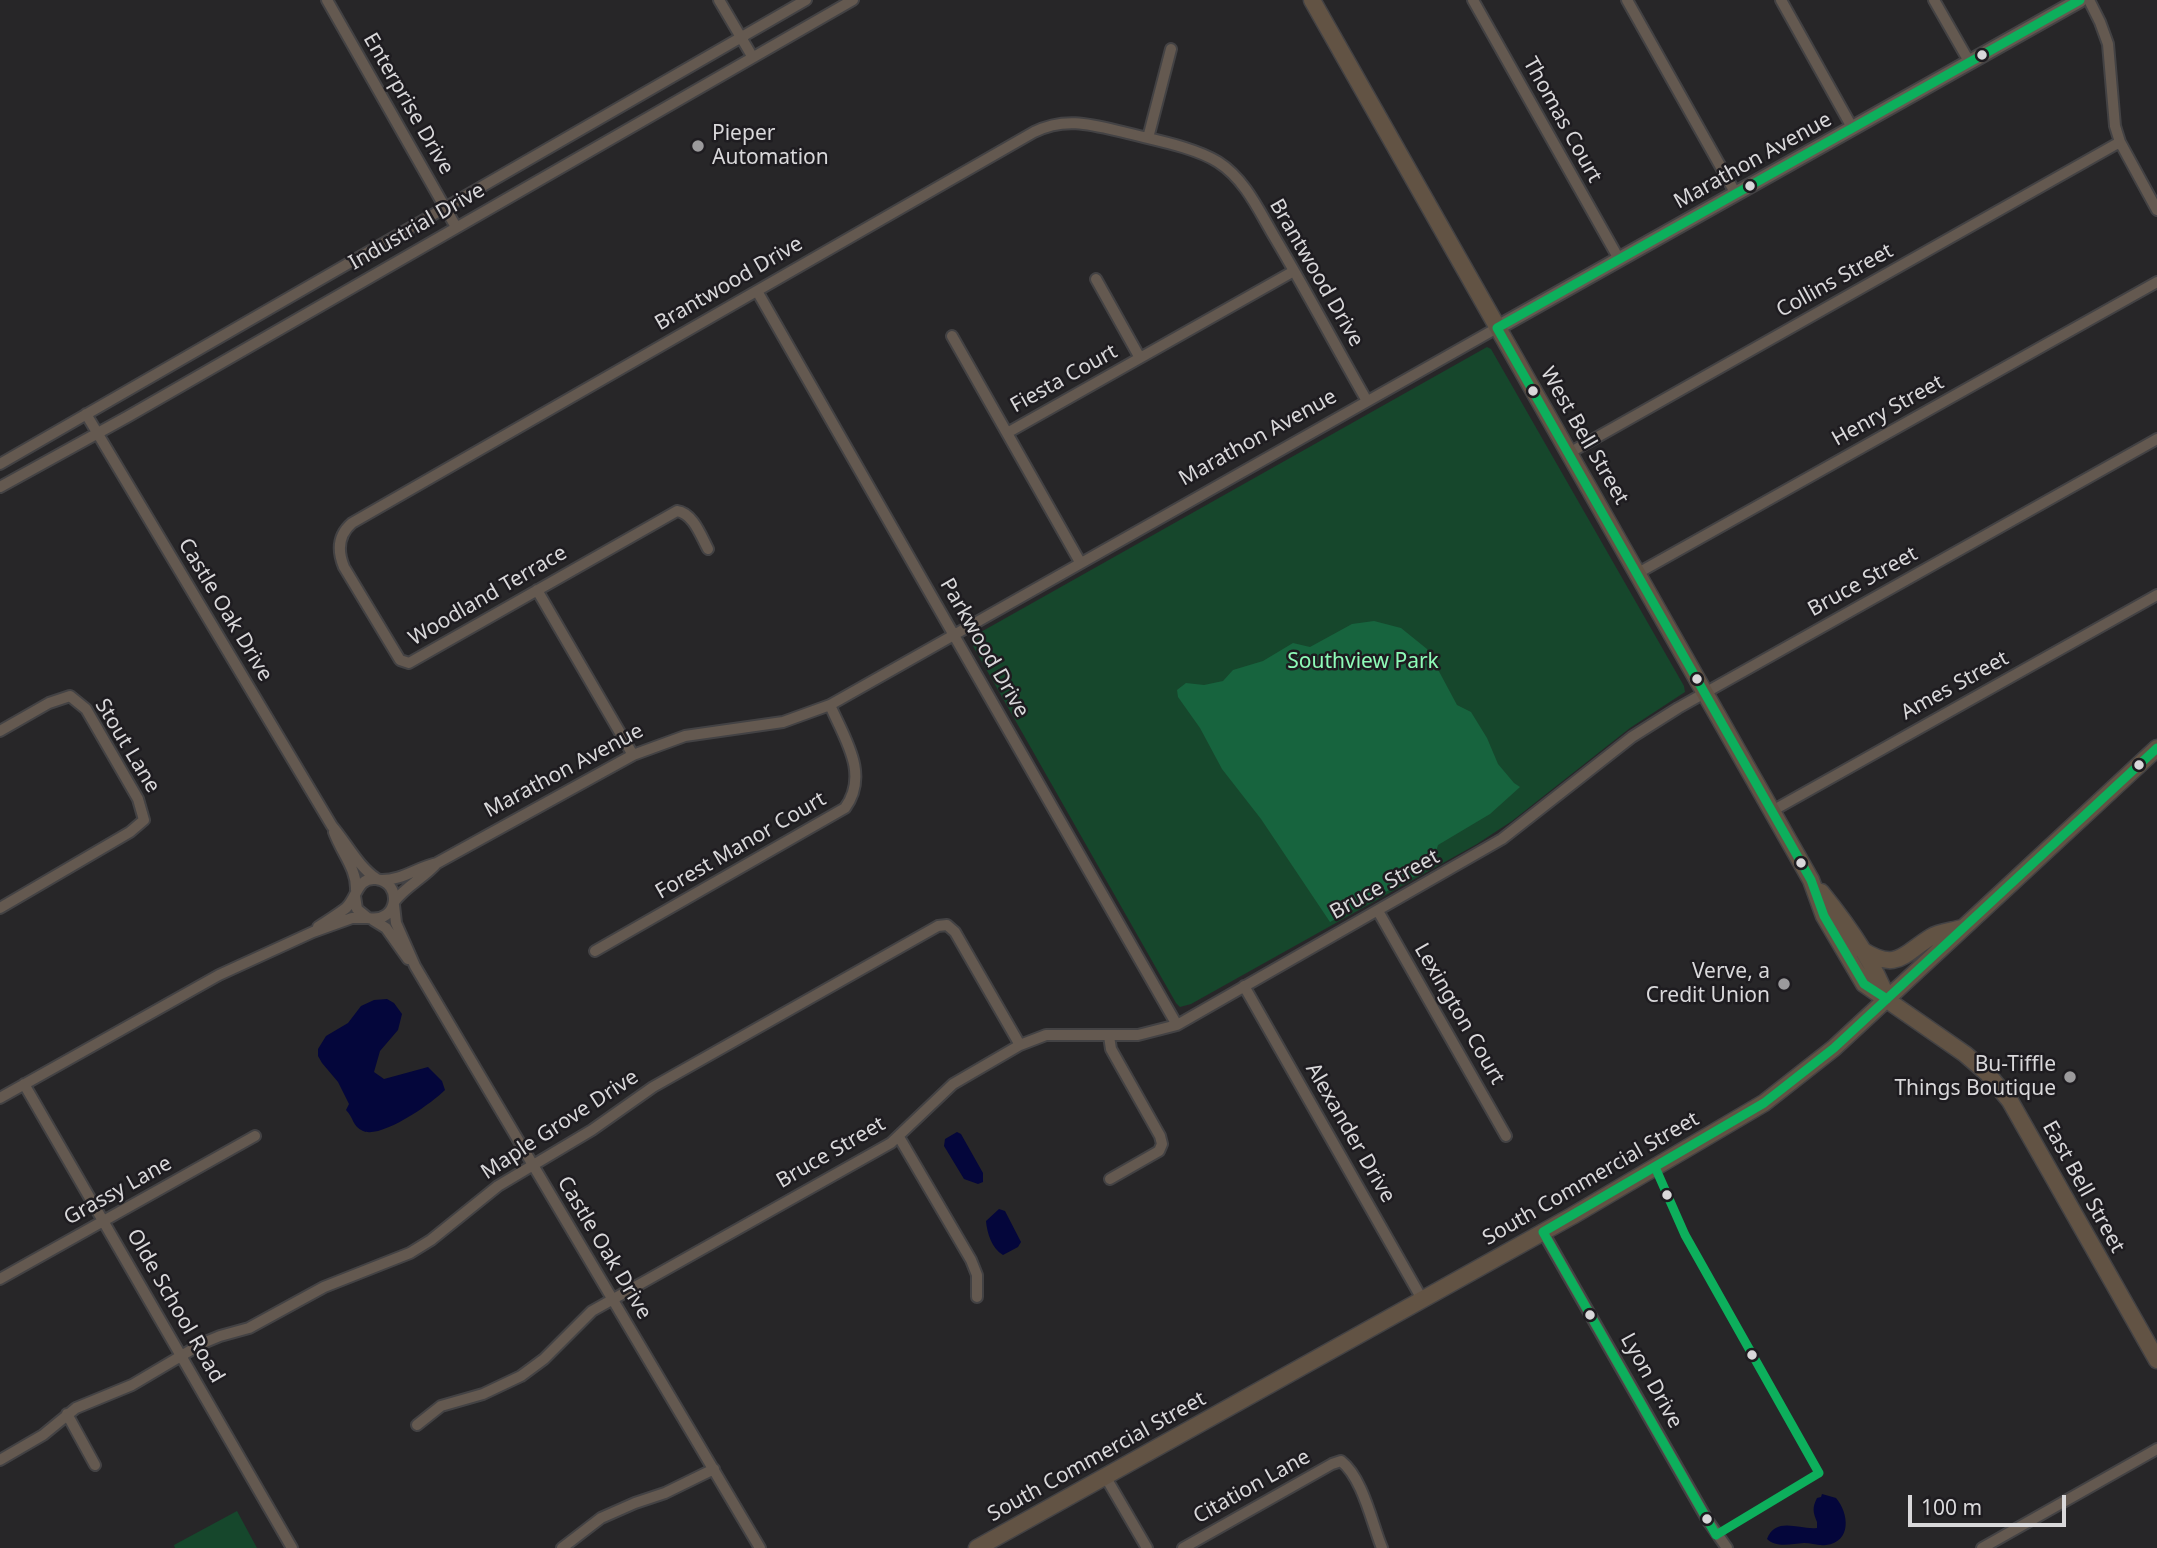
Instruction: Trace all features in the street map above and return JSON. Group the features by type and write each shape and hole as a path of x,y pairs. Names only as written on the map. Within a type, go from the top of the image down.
{"main road":[{"name":"West Bell Street","path":"1316,7 1811,880 1824,916 1864,984 1887,999"},
{"name":"South Commercial Street","path":"977,1548 1544,1232 1764,1103 1834,1048 2157,748"},
{"name":"West Bell Street","path":"1811,880 1835,909 1879,976 1887,999"},
{"path":"1861,949 1870,955 1894,960 1909,955 1932,936 1965,928"},
{"name":"East Bell Street","path":"1887,999 1965,1054 1987,1073 2010,1101 2157,1360"}],"street":[{"name":"Enterprise Drive","path":"327,0 456,227"},
{"path":"719,0 752,56"},
{"name":"Industrial Drive","path":"0,464 806,0"},
{"name":"Industrial Drive","path":"0,487 853,0"},
{"name":"Thomas Court","path":"1473,0 1619,259"},
{"path":"1627,0 1736,194"},
{"path":"1781,0 1853,129"},
{"path":"1934,0 1970,63"},
{"name":"Marathon Avenue","path":"378,879 397,879 423,866 438,863 633,755 685,736 783,722 830,705 2080,0"},
{"path":"2089,0 2101,22 2108,44 2115,126 2120,142 2157,210"},
{"path":"1148,138 1171,49"},
{"name":"Brantwood Drive","path":"344,532 352,523 1045,127 1069,122 1085,123 1148,138 1210,158 1232,172 1244,186 1367,401"},
{"name":"Collins Street","path":"1569,453 2120,142"},
{"name":"Fiesta Court","path":"1007,433 1294,271"},
{"path":"1096,279 1140,358"},
{"name":"Henry Street","path":"1638,573 2157,282"},
{"name":"Parkwood Drive","path":"757,291 1177,1025"},
{"name":"Fiesta Court","path":"952,335 1080,562"},
{"name":"Castle Oak Drive","path":"86,414 332,826 363,869 378,879"},
{"name":"Bruce Street","path":"417,1425 442,1406 483,1394 521,1377 556,1348 585,1316 899,1137 953,1084 1020,1045 1046,1035 1138,1035 1177,1025 1516,830 1632,737 1705,693 2157,439"},
{"name":"Woodland Terrace","path":"344,532 339,550 344,567 400,660 404,662 415,662 677,511 683,511 690,517 708,549"},
{"path":"537,590 633,755"},
{"name":"Ames Street","path":"1772,811 2157,595"},
{"name":"Stout Lane","path":"0,731 49,703 70,696 86,709 138,799 144,820 130,832 0,908"},
{"name":"Forest Manor Court","path":"595,951 845,808 854,792 857,773 830,705"},
{"name":"Castle Oak Drive","path":"332,826 338,845 354,873 356,893"},
{"name":"Marathon Avenue","path":"394,903 404,890 428,874 438,863"},
{"path":"0,1098 189,990 313,932 352,918 385,916 394,903 391,888 378,879 365,881 345,908 313,932"},
{"path":"356,893 357,909 370,918"},
{"name":"Castle Oak Drive","path":"394,903 396,923 415,966"},
{"name":"Lexington Court","path":"1378,911 1506,1136"},
{"name":"Castle Oak Drive","path":"370,918 386,928 415,966 760,1548"},
{"name":"Maple Grove Drive","path":"0,1460 43,1434 67,1414 93,1400 132,1385 220,1336 261,1323 324,1287 410,1253 431,1240 498,1186 592,1130 653,1087 943,925 955,932 1020,1045"},
{"name":"Alexander Drive","path":"1244,986 1422,1299"},
{"path":"1109,1036 1111,1049 1162,1144 1159,1151 1110,1180"},
{"name":"Olde School Road","path":"24,1084 292,1548"},
{"name":"Grassy Lane","path":"0,1279 255,1136"},
{"path":"899,1137 971,1260 977,1275 977,1297"},
{"name":"Lyon Drive","path":"1544,1232 1708,1521 1727,1548"},
{"path":"67,1414 95,1465"},
{"path":"1982,1548 2157,1449"},
{"name":"Citation Lane","path":"1183,1548 1341,1461 1368,1505 1382,1548"},
{"path":"562,1548 601,1518 665,1493 714,1469"},
{"path":"1105,1476 1147,1548"}],"green space":[{"name":"Southview Park","path":"1487,347 1491,349 1685,692 1630,728 1512,821 1477,844 1191,1004 1180,1007 973,646 972,637"},
{"path":"1374,621 1401,628 1427,649 1457,705 1471,712 1487,738 1498,764 1520,787 1490,814 1438,845 1428,869 1330,922 1261,819 1222,769 1200,728 1178,697 1177,690 1186,683 1204,685 1223,681 1233,670 1263,661 1293,643 1310,647 1352,624"},
{"path":"237,1511 257,1548 175,1548 174,1545"}],"shaded area":[{"path":"387,999 394,1003 402,1014 398,1030 380,1051 374,1072 384,1079 428,1067 442,1081 445,1090 418,1111 393,1125 371,1132 363,1131 357,1127 346,1110 349,1104 338,1082 318,1056 318,1049 326,1036 348,1023 361,1006 374,1000"},
{"path":"957,1132 961,1134 983,1173 983,1182 978,1184 964,1179 944,1146 945,1139"},
{"path":"999,1209 1005,1211 1021,1242 1018,1247 1003,1255 991,1240 986,1221"},
{"path":"1822,1494 1836,1498 1844,1511 1844,1533 1834,1543 1789,1545 1767,1539 1771,1532 1782,1526 1817,1528 1814,1507 1817,1498"}],"transit line":[{"path":"1497,328 2080,0"},
{"path":"1497,328 1811,880 1824,916 1864,984 1887,999"},
{"path":"1543,1232 1764,1103 1834,1048 2157,748"},
{"path":"1655,1167 1685,1235 1819,1473"},
{"path":"1543,1232 1716,1535"},
{"path":"1716,1535 1819,1473"}],"place":[{"name":"Pieper Automation","path":"698,146"},
{"name":"Verve, a Credit Union","path":"1784,984"},
{"name":"Bu-Tiffle Things Boutique","path":"2070,1077"}]}
